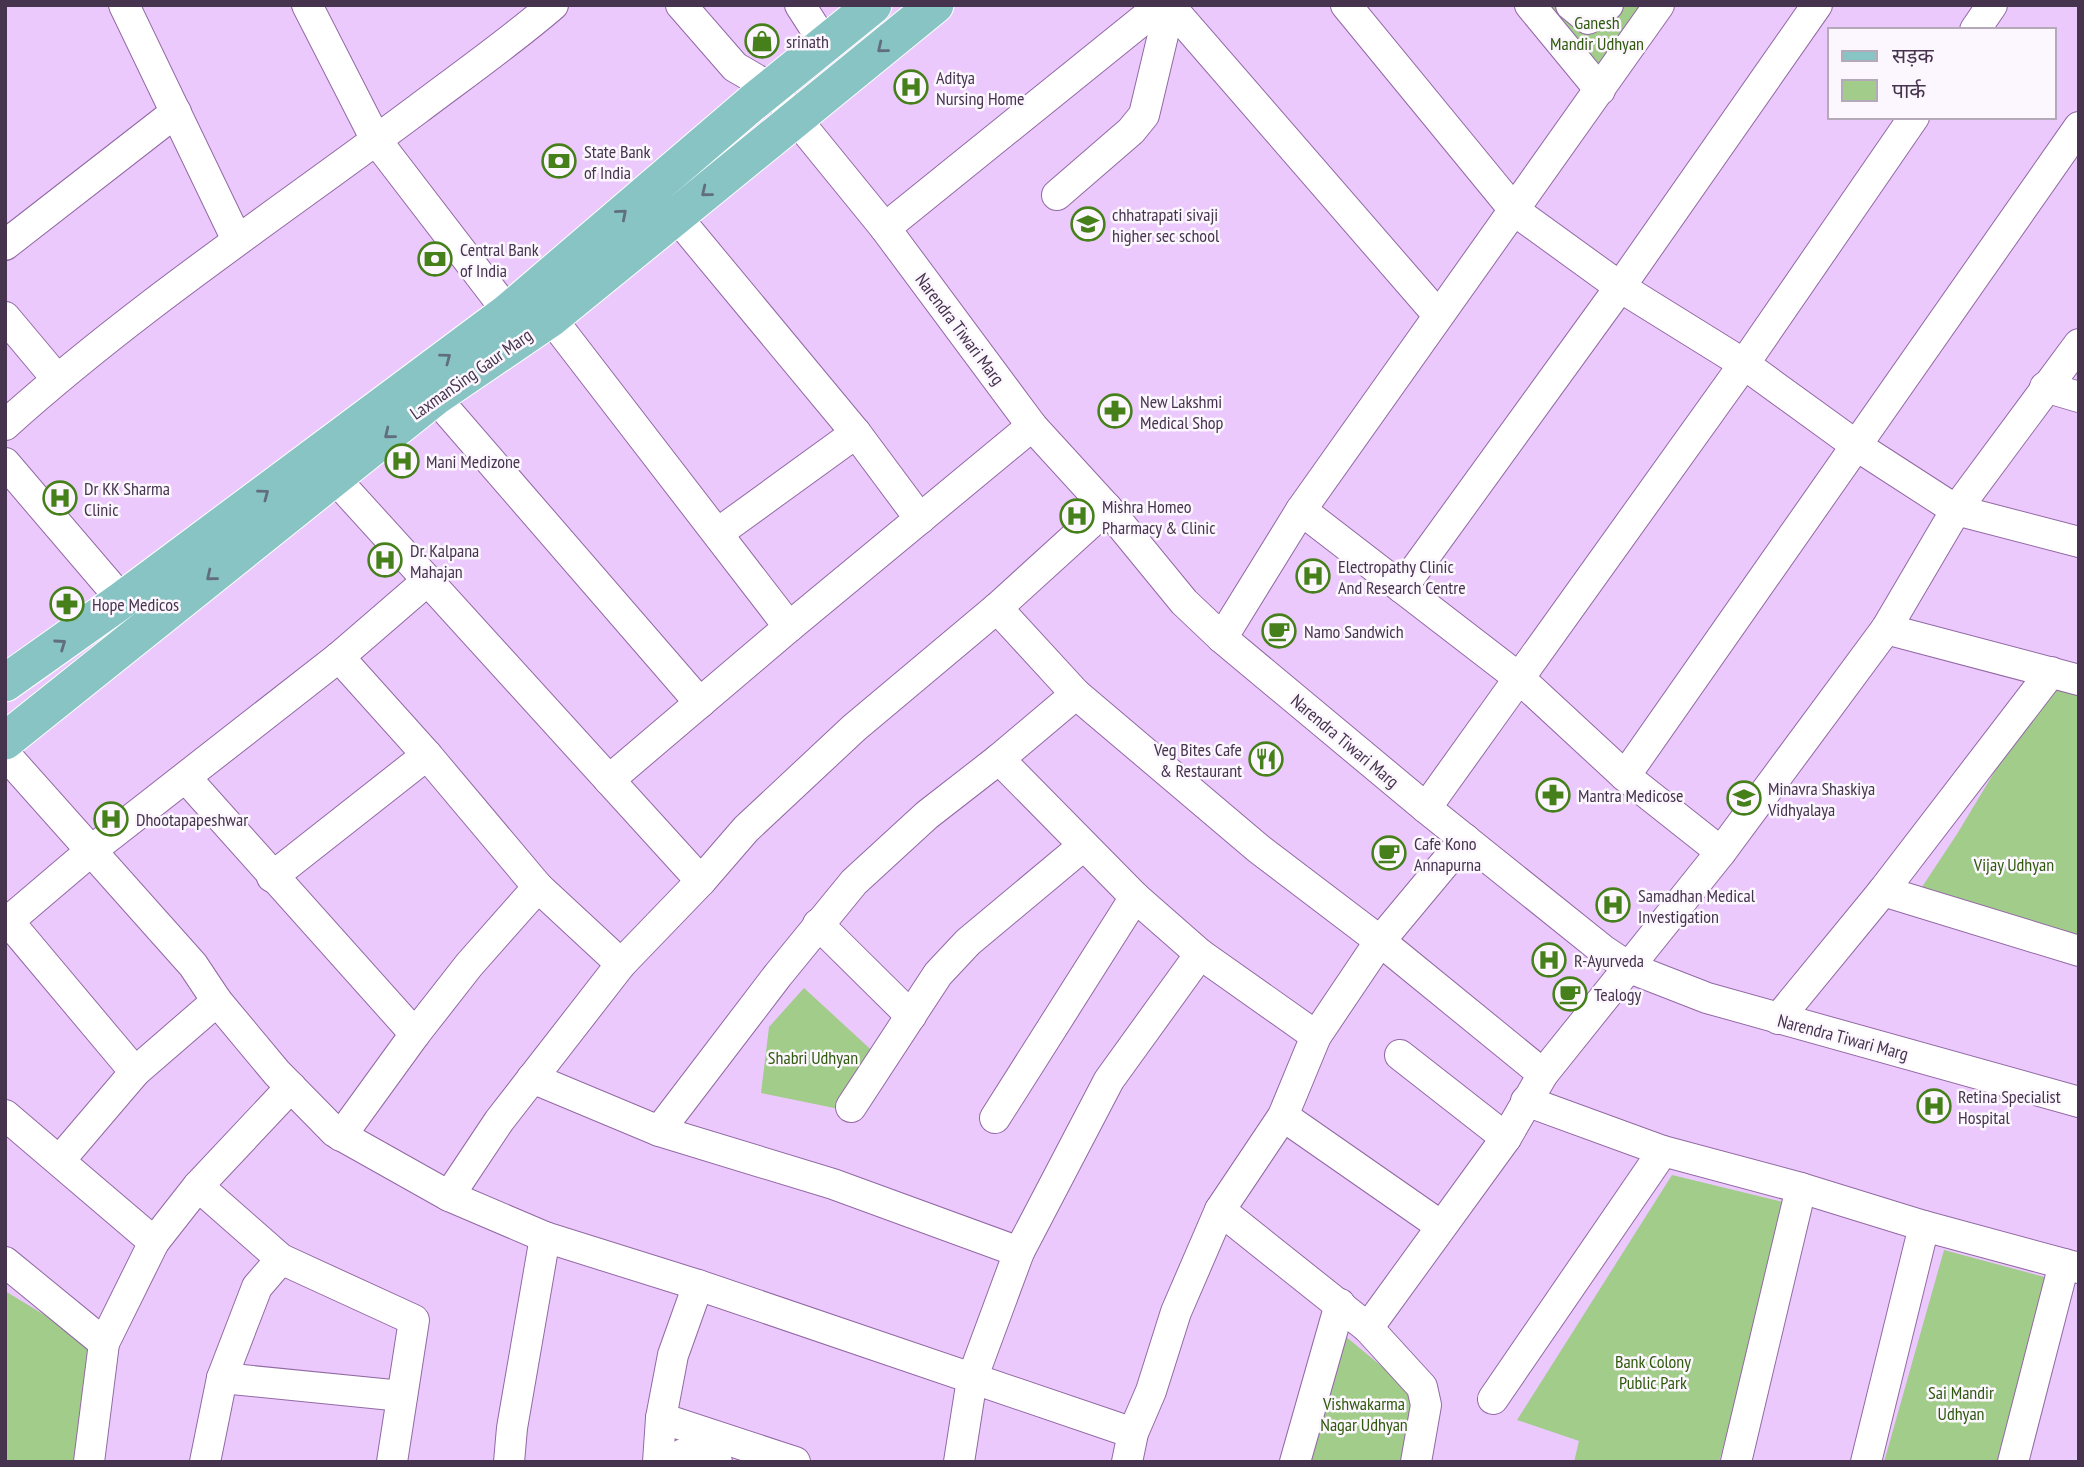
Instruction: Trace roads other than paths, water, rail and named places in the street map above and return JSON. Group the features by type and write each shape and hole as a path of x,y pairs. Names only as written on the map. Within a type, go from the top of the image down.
{"main road":[{"name":"LaxmanSing Gaur Marg","path":"5,741 324,467 771,88 873,5"},
{"name":"LaxmanSing Gaur Marg","path":"5,683 122,600 435,397 551,318 935,5"}],"street":[{"path":"124,5 237,240"},
{"path":"307,5 376,140 508,312"},
{"path":"5,425 57,379 237,240 376,140 522,16 553,5"},
{"path":"681,5 735,67 771,88"},
{"path":"800,5 825,44"},
{"path":"1057,195 1132,131 1144,115 1164,31 1165,5"},
{"path":"884,228 1165,5"},
{"path":"1165,5 1438,315"},
{"path":"1346,5 1515,211 1620,287 1744,364 1857,446 1956,510 2079,542"},
{"path":"1530,5 1600,90"},
{"path":"1572,5 1588,19 1604,7"},
{"path":"1222,638 1301,510 1659,5"},
{"path":"1402,588 1620,287 1817,5"},
{"path":"1976,28 1992,5"},
{"name":"Narendra Tiwari Marg","path":"771,88 884,228 1032,426 1107,508 1184,602 1222,638 1426,808 1603,950 1630,968 1707,998 2079,1102"},
{"path":"5,246 176,112"},
{"path":"1426,808 1744,364 1913,119"},
{"path":"1625,776 2079,127"},
{"path":"676,216 856,433 920,519"},
{"path":"5,317 57,379"},
{"path":"551,318 789,627"},
{"path":"1368,1328 1506,1138 1542,1074 1721,852 1886,629 1956,510 2079,344"},
{"path":"2045,387 2079,397"},
{"path":"435,397 700,703"},
{"path":"609,780 1032,426"},
{"path":"718,533 856,433"},
{"path":"5,463 122,600"},
{"path":"324,467 701,881"},
{"path":"449,1196 499,1122 621,964 701,881 746,829 854,728 997,608 1107,508"},
{"path":"1301,510 1519,678 1625,776 1721,852"},
{"path":"135,1072 7,923 92,850 339,657 427,581"},
{"path":"997,608 1076,694 1259,849 1380,941 1542,1074"},
{"path":"1778,1019 2065,676 1886,629"},
{"path":"339,657 427,755 538,887 621,964"},
{"path":"659,1131 818,924 854,882 928,815 1076,694"},
{"path":"5,754 193,965 217,1001 291,1087 341,1136 449,1196 545,1237 698,1285 972,1380 1130,1448 1176,1312 1220,1210 1283,1116 1315,1035 1380,941 1465,839"},
{"path":"272,877 427,755"},
{"path":"999,759 1135,897 1200,954 1315,1035"},
{"path":"186,778 415,1034"},
{"path":"851,1107 938,974 968,942 1083,846"},
{"path":"341,1136 469,965 538,887"},
{"path":"1883,891 2079,951"},
{"path":"995,1118 1135,897"},
{"path":"818,924 911,1016"},
{"path":"959,1462 972,1380 1019,1252 1109,1080 1200,954"},
{"path":"60,1160 135,1072 217,1001"},
{"path":"1399,1055 1506,1138"},
{"path":"532,1079 659,1131 832,1184 1019,1252"},
{"path":"89,1462 104,1343 154,1242 198,1186 291,1087"},
{"path":"1526,1101 1662,1151 2071,1266 2012,1462"},
{"path":"5,1115 154,1242"},
{"path":"1283,1116 1441,1226"},
{"path":"1493,1399 1662,1151"},
{"path":"198,1186 281,1259 414,1320 392,1462"},
{"path":"1736,1462 1801,1188"},
{"path":"1220,1210 1368,1328 1422,1387 1426,1405 1416,1462"},
{"path":"1866,1462 1924,1226"},
{"path":"509,1462 512,1428 545,1237"},
{"path":"205,1462 222,1378 257,1287 281,1259"},
{"path":"5,1262 104,1343"},
{"path":"658,1462 661,1418 673,1355 698,1285"},
{"path":"1295,1462 1340,1304"},
{"path":"222,1378 402,1396"},
{"path":"661,1418 795,1462"},
{"path":"682,1462 683,1454 691,1454 717,1462"}],"place":[{"name":"srinath","path":"762,41"},
{"name":"Aditya Nursing Home","path":"911,87"},
{"name":"State Bank of India","path":"559,161"},
{"name":"chhatrapati sivaji higher sec school","path":"1088,224"},
{"name":"Central Bank of India","path":"435,259"},
{"name":"New Lakshmi Medical Shop","path":"1115,411"},
{"name":"Mani Medizone","path":"402,461"},
{"name":"Dr KK Sharma Clinic","path":"60,498"},
{"name":"Mishra Homeo Pharmacy & Clinic","path":"1077,516"},
{"name":"Dr. Kalpana Mahajan","path":"385,560"},
{"name":"Electropathy Clinic And Research Centre","path":"1313,576"},
{"name":"Hope Medicos","path":"67,604"},
{"name":"Namo Sandwich","path":"1279,631"},
{"name":"Veg Bites Cafe & Restaurant","path":"1266,759"},
{"name":"Mantra Medicose","path":"1553,795"},
{"name":"Minavra Shaskiya Vidhyalaya","path":"1744,798"},
{"name":"Dhootapapeshwar","path":"111,819"},
{"name":"Cafe Kono Annapurna","path":"1389,853"},
{"name":"Samadhan Medical Investigation","path":"1613,905"},
{"name":"R-Ayurveda","path":"1549,960"},
{"name":"Tealogy","path":"1570,994"},
{"name":"Retina Specialist Hospital","path":"1934,1106"}],"park label":[{"name":"Ganesh Mandir Udhyan","path":"1597,32"},
{"name":"Vijay Udhyan","path":"2014,864"},
{"name":"Shabri Udhyan","path":"813,1057"},
{"name":"Bank Colony Public Park","path":"1653,1371"},
{"name":"Sai Mandir Udhyan","path":"1961,1402"},
{"name":"Vishwakarma Nagar Udhyan","path":"1364,1413"}]}
